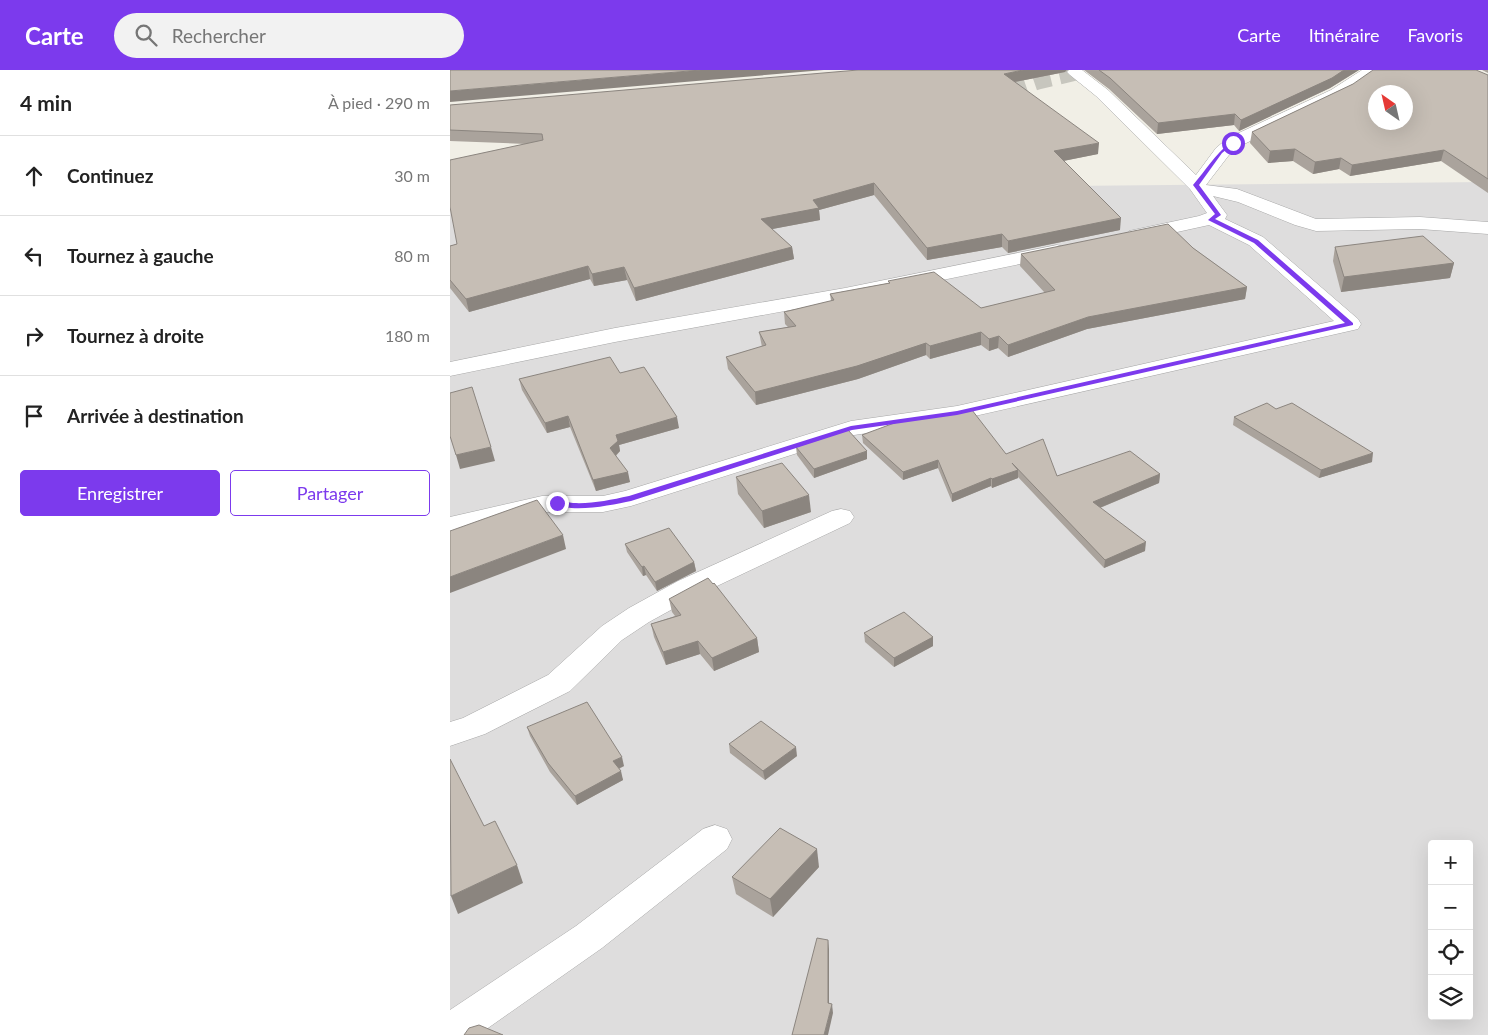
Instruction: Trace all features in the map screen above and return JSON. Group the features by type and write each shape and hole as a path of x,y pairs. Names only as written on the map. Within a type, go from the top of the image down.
{"street":[{"path":"1198,188 1220,152 1233,143 1265,125 1341,92 1364,77 1371,70"},
{"path":"1075,72 1102,93 1198,188 1218,215 1211,220 1119,238"},
{"path":"1198,188 1226,192 1300,222 1316,225 1420,223 1488,228"},
{"path":"450,525 542,504 603,504 631,498 851,428 957,413 1350,324 1256,242 1211,220"},
{"path":"450,369 615,335 845,294 1071,248"},
{"path":"450,734 474,726 559,684 612,633 639,615 688,588 841,517"},
{"path":"450,1032 589,937 714,839"}],"shaded area":[{"path":"1488,182 1488,1035 450,1035 450,192"}],"building":[{"path":"450,70 701,70 450,91"},
{"path":"858,70 1023,70 1004,74 1099,143 1054,151 1121,218 1008,241 1002,234 927,248 874,183 813,200 819,208 761,219 792,247 634,288 624,267 592,274 588,266 466,299 450,280 450,246 457,244 450,207 450,160 543,140 542,134 450,130 450,105"},
{"path":"1099,70 1344,70 1332,78 1241,120 1235,114 1158,123"},
{"path":"1373,70 1476,70 1488,75 1488,179 1444,150 1352,165 1341,158 1315,162 1295,149 1270,151 1252,132 1353,84"},
{"path":"1168,224 1193,248 1247,287 1088,317 1008,345 999,336 989,339 981,332 930,346 926,343 857,366 755,392 726,357 766,345 759,332 796,326 784,312 834,300 830,294 890,283 888,281 934,272 981,308 1055,290 1021,254"},
{"path":"1423,236 1454,263 1344,277 1335,247"},
{"path":"610,357 620,373 644,367 677,417 616,435 618,441 610,448 628,472 593,480 568,416 545,423 519,379"},
{"path":"472,387 491,447 456,455 450,436 450,393"},
{"path":"1267,403 1276,409 1292,403 1373,453 1321,470 1234,417"},
{"path":"972,410 1006,454 1043,439 1057,476 1130,451 1160,474 1093,502 1146,542 1105,560 1012,463 1018,470 991,478 952,494 938,460 903,472 862,435 897,422"},
{"path":"848,430 867,451 814,469 796,447"},
{"path":"782,463 809,495 762,511 736,477"},
{"path":"537,500 563,535 450,577 450,531"},
{"path":"669,528 694,562 655,582 625,544"},
{"path":"708,578 757,638 712,658 698,641 663,652 651,624 681,615 669,599"},
{"path":"904,612 933,637 894,658 864,633"},
{"path":"587,702 622,757 613,761 621,771 575,796 548,763 527,727"},
{"path":"761,721 796,747 763,771 729,744"},
{"path":"450,759 484,826 495,821 517,865 451,896"},
{"path":"780,828 817,849 770,899 732,877"},
{"path":"817,938 828,940 828,1003 832,1004 824,1035 792,1035"},
{"path":"479,1025 503,1035 464,1035 469,1028"}],"tunnel":[{"path":"985,99 1038,81 1084,70"}],"route":[{"path":"557,503 573,505 603,504 631,498 851,428 957,413 1350,324 1256,242 1211,220 1218,215 1196,185 1203,178 1220,152 1233,143"}]}
